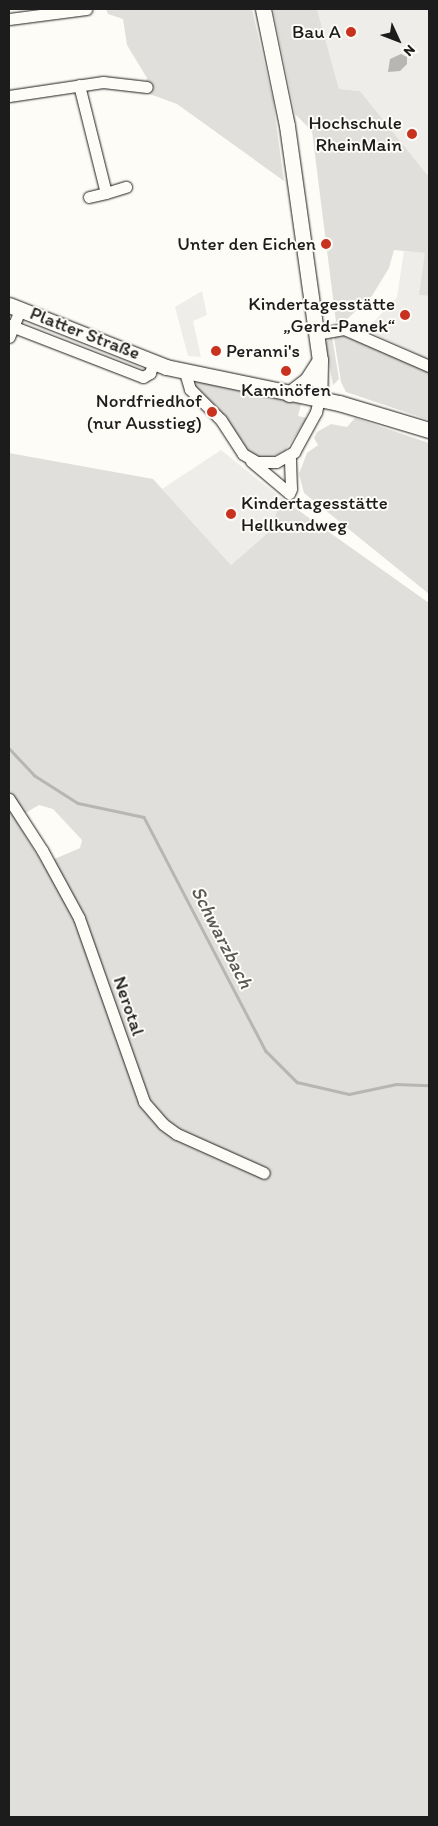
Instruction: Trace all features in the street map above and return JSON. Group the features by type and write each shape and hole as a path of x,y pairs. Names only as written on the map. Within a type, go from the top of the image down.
{"main road":[{"path":"263,9 287,126 320,360 319,399"},
{"name":"Platter Straße","path":"15,307 154,363 185,372 319,399 429,430"},
{"path":"289,394 307,380 320,360"}],"street":[{"path":"9,18 86,9"},
{"path":"9,96 79,85 118,82 147,87"},
{"path":"79,85 106,193"},
{"path":"89,197 126,187"},
{"name":"Platter Straße","path":"15,307 10,330 143,377 150,373 154,363"},
{"path":"316,334 344,329 429,366"},
{"path":"185,372 190,389 221,420 250,459 289,493 291,489 290,455"},
{"path":"250,459 271,463 290,455 310,424 319,399"},
{"name":"Nerotal","path":"9,799 42,850 79,918 144,1102 163,1124 177,1134 264,1173"}],"shaded area":[{"path":"106,9 252,9 273,101 284,181 177,104 144,92 147,78 127,45 123,19 108,14"},
{"path":"273,9 317,9 339,89 360,91 429,177 429,296 419,295 425,253 394,250 389,268 372,296 344,322 336,322 312,131 295,114"},
{"name":"Hochschule RheinMain","path":"317,9 429,9 429,177 360,91 339,89"},
{"path":"401,54 407,57 407,64 400,71 388,72 390,59"},
{"name":"Kindertagesstätte „Gerd-Panek“","path":"404,251 426,253 420,295 429,296 429,359 366,330 397,297"},
{"path":"202,291 207,315 193,321 201,357 188,356 175,307"},
{"path":"344,336 429,371 429,420 346,392 341,382 334,337"},
{"path":"332,337 339,379 333,385 325,343"},
{"path":"198,382 301,404 298,416 307,418 285,451 271,457 257,457 246,449 228,422 199,394 194,385"},
{"path":"355,418 429,443 429,594 304,493 299,474 307,453 318,445 314,438 317,432 331,424 347,427"},
{"name":"Kindertagesstätte Hellkundweg","path":"221,450 281,498 271,530 231,565 162,489"},
{"path":"9,453 153,479 231,565 271,530 281,498 429,603 429,1817 9,1817","holes":["39,805 53,809 82,840 80,848 43,864 15,819"]}],"waterway":[{"name":"Schwarzbach","path":"9,748 34,775 78,803 144,817 266,1051 297,1082 349,1094 396,1084 429,1085"}],"place":[{"name":"Bau A","path":"351,32"},
{"name":"Hochschule RheinMain","path":"412,134"},
{"name":"Unter den Eichen","path":"326,244"},
{"name":"Kindertagesstätte „Gerd-Panek“","path":"405,315"},
{"name":"Peranni's","path":"216,351"},
{"name":"Kaminöfen","path":"286,371"},
{"name":"Nordfriedhof (nur Ausstieg)","path":"212,412"},
{"name":"Kindertagesstätte Hellkundweg","path":"231,514"}]}
